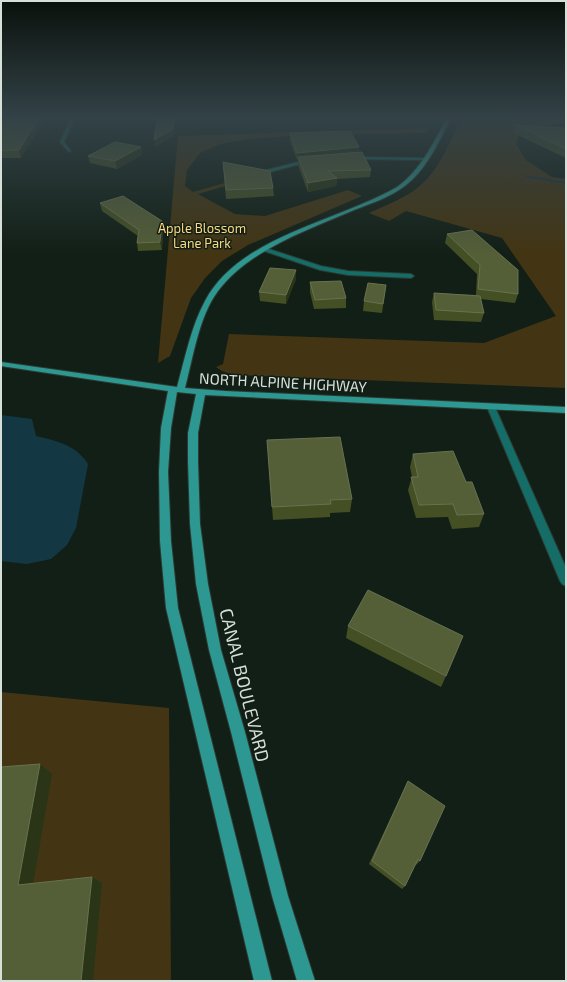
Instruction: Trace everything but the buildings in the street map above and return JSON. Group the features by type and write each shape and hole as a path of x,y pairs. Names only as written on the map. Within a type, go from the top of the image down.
{"main road":[{"path":"263,981 172,608 168,570 164,476 166,428 176,389 203,315 214,292 229,274 249,259 290,236 397,189 410,180 422,164"},
{"name":"NORTH ALPINE HIGHWAY","path":"1,364 201,392 566,410"},
{"name":"CANAL BOULEVARD","path":"201,392 193,433 193,462 196,524 202,584 214,650 238,732 280,896 306,981"}],"street":[{"path":"266,171 293,164"},
{"path":"266,250 320,268 348,273 411,276"},
{"path":"490,407 566,581"}],"green space":[{"name":"Apple Blossom Lane Park","path":"176,164 192,164 187,170 185,186 193,192 253,175 256,177 198,194 235,214 265,216 348,190 362,196 248,245 222,261 205,278 191,298 170,356 158,363"},
{"path":"439,164 532,164 552,177 566,179 566,388 234,375 222,371 216,367 223,364 229,334 484,343 556,316 502,238 406,211 389,221 369,213 412,192 430,176"},
{"path":"1,692 169,708 171,981 1,981"}],"water":[{"path":"1,415 32,419 36,436 59,442 72,448 78,452 88,464 76,528 67,545 51,559 27,564 1,561"}],"waterway":[{"path":"525,176 566,183"}]}
